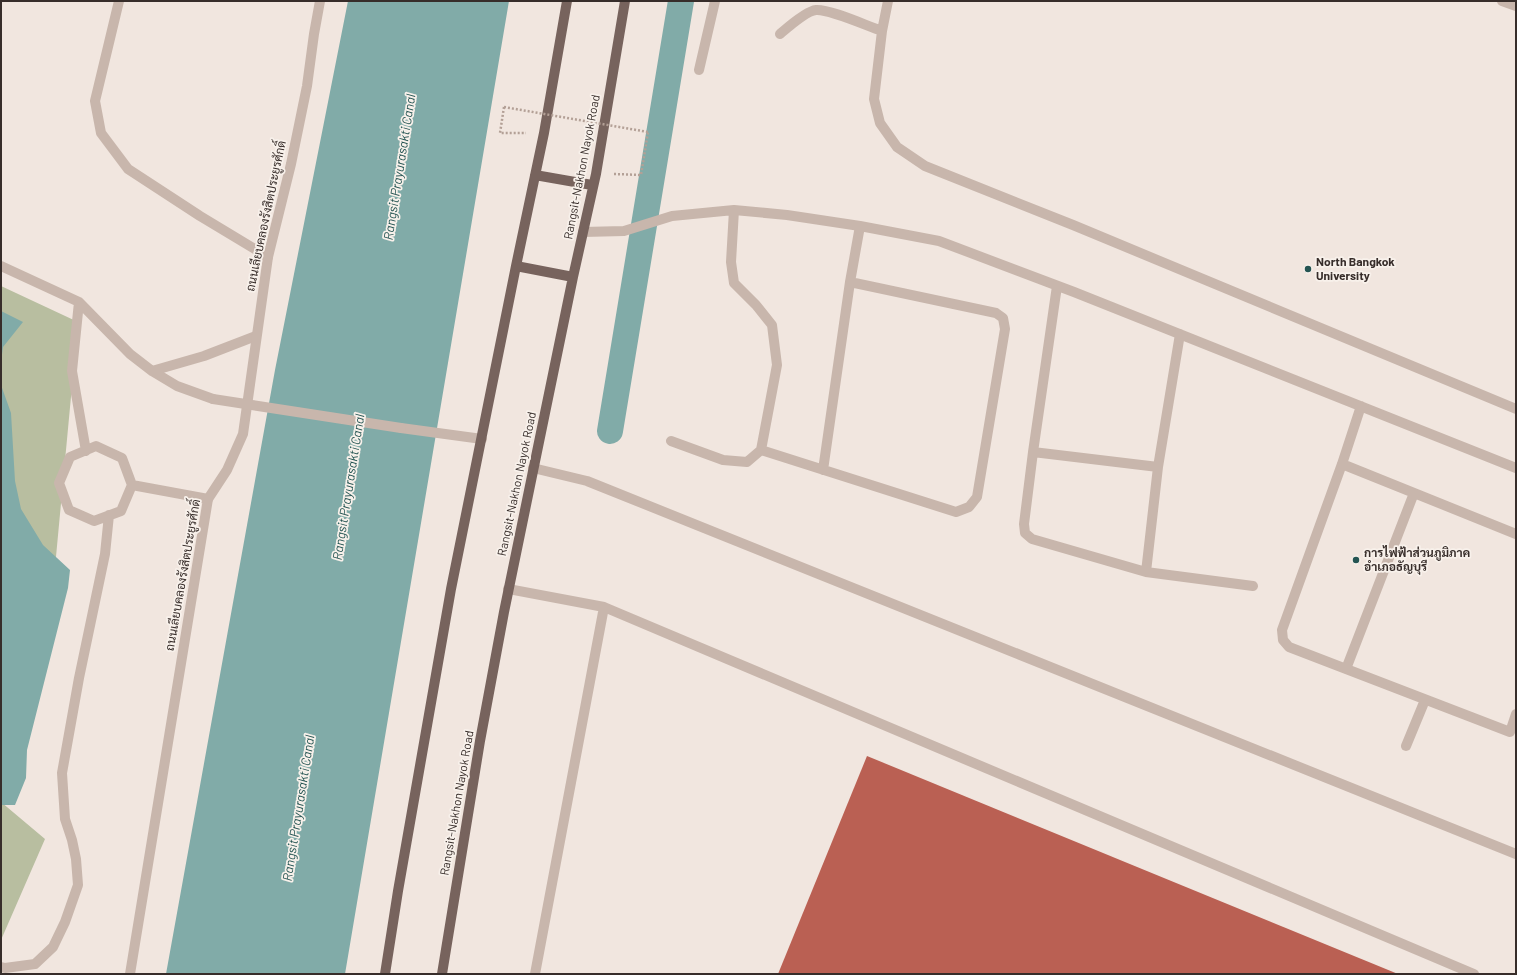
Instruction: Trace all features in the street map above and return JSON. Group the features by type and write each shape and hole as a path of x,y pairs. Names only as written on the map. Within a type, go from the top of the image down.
{"main road":[{"path":"385,974 398,891 451,590 544,134 567,1"},
{"name":"Rangsit-Nakhon Nayok Road","path":"444,974 477,756 508,589 592,185 596,174 625,1"},
{"path":"535,175 592,185"},
{"path":"516,266 573,277"}],"street":[{"path":"119,1 95,101 101,133 128,169 200,216 268,257"},
{"name":"ถนนเลียบคลองรังสิตประยูรศักดิ์","path":"130,974 208,499 227,470 243,434 268,257 291,164 307,86 320,1"},
{"path":"699,70 714,1"},
{"path":"888,1 882,31 874,99 880,123 897,147 925,166 1073,225 1516,409"},
{"path":"1502,1 1516,6"},
{"path":"780,34 792,23 814,10 826,11 882,31"},
{"path":"671,441 723,460 748,462 761,450 777,365 772,325 756,305 734,283 731,262 734,210"},
{"path":"583,232 624,231 672,216 734,210 788,215 860,226 940,241 1180,334 1516,468"},
{"path":"823,470 850,282 860,226"},
{"path":"1,266 79,302 130,354 152,371 177,386 213,399 482,439"},
{"path":"761,450 956,512 969,507 977,496 1005,329 1003,318 996,313 850,282"},
{"path":"1058,286 1033,452 1024,524 1025,533 1032,539 1146,572 1253,586"},
{"path":"79,302 72,371 86,451"},
{"path":"1146,572 1158,467 1180,334"},
{"path":"152,371 204,356 256,336"},
{"path":"1361,406 1342,464 1282,630 1283,640 1289,647 1513,733 1516,714"},
{"path":"96,446 122,458 132,485 121,511 94,521 69,510 59,483 70,457 86,451 96,446"},
{"path":"1033,452 1158,467"},
{"path":"1342,464 1516,534"},
{"path":"533,468 586,481 1516,854"},
{"path":"132,485 208,499"},
{"path":"1346,669 1414,493"},
{"path":"1,967 5,968 35,964 53,947 65,922 78,885 76,859 65,819 62,773 78,678 105,554 108,515"},
{"path":"508,589 604,607 1474,974"},
{"path":"535,974 604,607"},
{"path":"1406,746 1425,700"}],"path":[{"path":"544,134 500,133 504,107 648,132 641,175 596,174"}],"green space":[{"path":"1,286 78,322 54,578 1,723"},
{"path":"1,802 45,839 1,940"}],"water":[{"name":"Rangsit Prayurasakti Canal","path":"348,1 509,1 345,974 166,974 275,370"},
{"path":"1,311 23,322 3,347 1,362"},
{"path":"1,385 11,413 15,481 21,509 43,545 70,570 68,588 27,750 26,778 15,805 1,805"}],"building":[{"path":"867,756 1398,974 778,974"}],"waterway":[{"path":"610,431 681,1"}],"place":[{"name":"North Bangkok University","path":"1308,269"},
{"name":"การไฟฟ้าส่วนภูมิภาค อำเภอธัญบุรี","path":"1356,560"}]}
